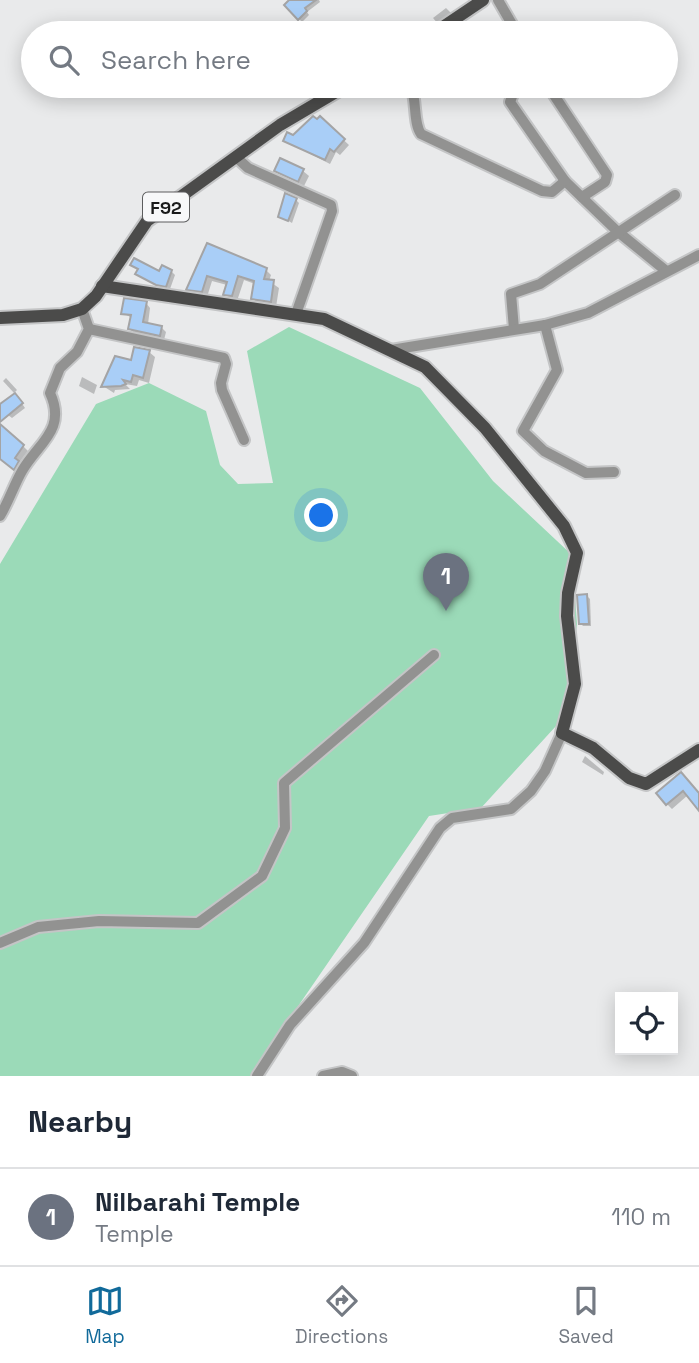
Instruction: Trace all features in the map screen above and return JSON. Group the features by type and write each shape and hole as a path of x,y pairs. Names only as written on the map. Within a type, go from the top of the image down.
{"main road":[{"path":"452,21 483,0"},
{"name":"F92","path":"82,309 102,286 147,221 280,125 326,98"},
{"path":"102,286 324,318 425,367 485,428 565,526 577,553 568,593 567,616 575,684 562,733 593,748 629,778 646,784 699,750"},
{"path":"0,318 62,315 82,309"}],"street":[{"path":"498,0 510,21"},
{"path":"415,98 415,125 421,134 542,191 552,192 565,181"},
{"path":"511,98 510,102 565,181 617,231 665,270"},
{"path":"556,98 607,175 604,182 582,197"},
{"path":"236,157 248,168 331,205 332,211 296,314"},
{"path":"514,329 511,294 540,284 675,195"},
{"path":"390,350 545,325 603,306 665,270 699,255"},
{"path":"0,516 24,467 52,430 56,407 50,393 60,368 77,352 89,330 82,309"},
{"path":"545,325 557,370 523,431 544,452 586,473 614,472"},
{"path":"89,330 224,358 226,365 220,383 244,440"},
{"path":"0,943 38,927 99,921 198,923 261,876 285,828 284,783 434,655"},
{"path":"257,1076 290,1026 365,943 440,828 452,818 511,808 531,791 545,771 562,733"},
{"path":"323,1076 341,1072 352,1076"}],"green space":[{"path":"289,327 420,388 493,481 572,555 577,624 567,714 481,808 429,816 250,1076 0,1076 0,564 96,404 149,383 206,411 220,465 238,484 273,483 247,351"}],"building":[{"path":"289,0 316,0 305,8 307,11 298,20 284,5"},
{"path":"313,116 317,119 320,116 345,139 334,152 330,149 325,160 283,141 287,132 293,135"},
{"path":"280,158 304,169 298,182 274,171"},
{"path":"285,193 297,198 288,221 278,217"},
{"path":"207,243 267,268 264,279 274,280 271,302 251,299 254,281 238,276 232,296 223,295 227,282 207,276 202,292 186,290"},
{"path":"134,258 159,271 162,265 172,270 166,287 135,274 138,269 130,265"},
{"path":"124,298 147,301 143,322 162,326 160,336 128,329 131,315 121,314"},
{"path":"134,347 150,350 143,378 133,375 131,382 123,380 126,384 121,386 101,387 115,356 131,360"},
{"path":"15,393 23,403 0,422 0,404"},
{"path":"0,424 24,445 15,458 19,461 14,470 0,459"},
{"path":"587,594 589,624 579,624 577,595"},
{"path":"681,772 699,793 699,811 683,791 666,805 656,793"}],"place":[{"name":"Nilbarahi Temple","path":"446,611"}]}
